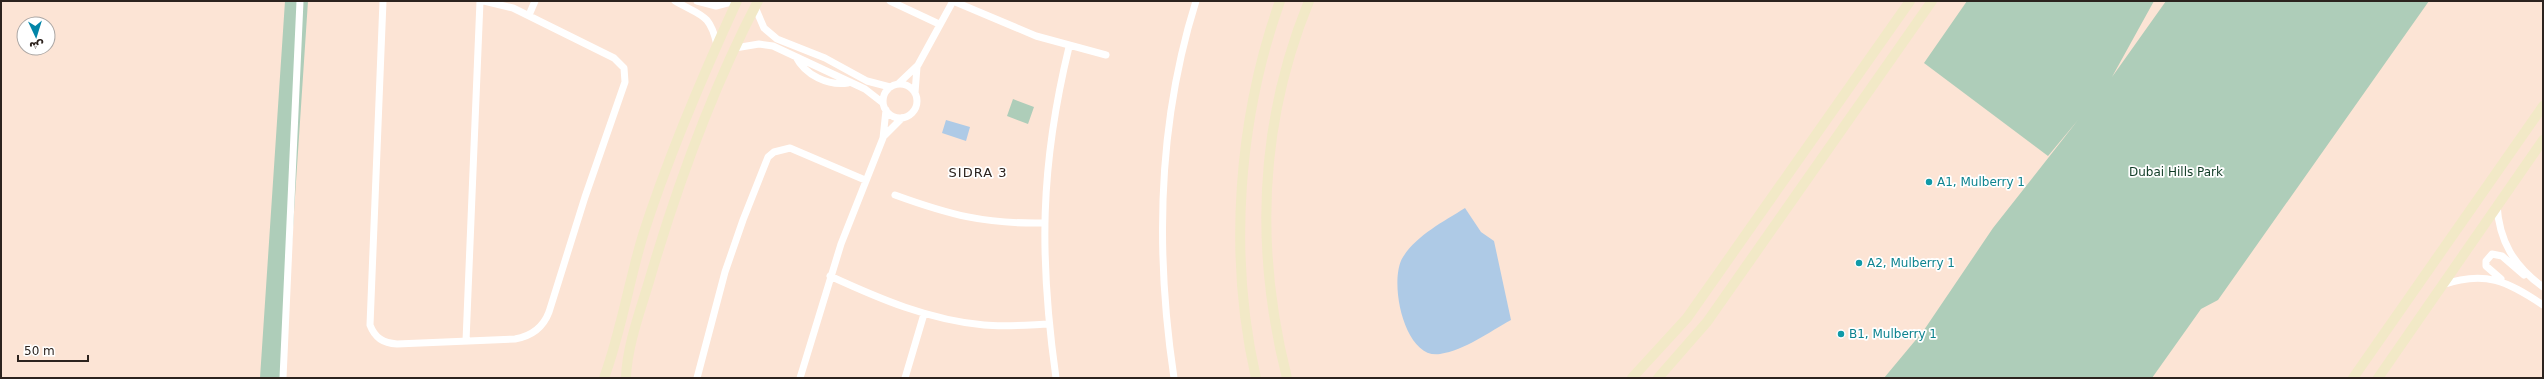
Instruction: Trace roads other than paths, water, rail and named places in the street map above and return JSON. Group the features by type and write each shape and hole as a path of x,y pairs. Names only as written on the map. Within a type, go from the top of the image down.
{"street":[{"path":"283,378 300,1"},
{"path":"383,1 370,324 377,337 390,344 524,337 532,334 546,321 585,196 625,82 624,68 614,58 513,8 484,1"},
{"path":"466,341 480,1"},
{"path":"528,15 535,1"},
{"path":"675,1 698,11 708,19 714,30 717,45"},
{"path":"697,1 716,6 736,1"},
{"path":"604,378 648,221 688,112 736,1"},
{"path":"890,1 939,24"},
{"path":"883,138 884,94 890,87 898,84 918,65 939,24 953,1 1020,31 1070,47 1106,55"},
{"path":"1174,378 1162,276 1161,201 1165,149 1174,89 1196,1"},
{"path":"1256,378 1246,320 1242,276 1243,190 1254,104 1263,61 1280,1"},
{"path":"1287,378 1268,281 1266,191 1271,143 1281,90 1292,48 1309,1"},
{"path":"1632,378 1687,318 1910,1"},
{"path":"1658,378 1716,309 1932,1"},
{"path":"626,378 630,351 662,238 704,119 756,4"},
{"path":"756,4 764,28 777,39 824,58 867,81 890,87"},
{"path":"1897,19 1906,23 1912,30"},
{"path":"735,48 766,44 871,93 890,115 902,118"},
{"path":"1056,378 1048,324 1043,223 1050,136 1070,47"},
{"path":"800,378 830,276 865,180 883,138 902,118 913,111 916,106 915,92 918,65"},
{"path":"898,84 908,86 915,92"},
{"path":"2353,378 2543,106"},
{"path":"2378,378 2543,140"},
{"path":"697,378 725,272 743,220 768,157 774,152 790,148 865,180"},
{"path":"895,195 935,210 976,220 1043,223"},
{"path":"2497,205 2501,235 2509,253 2531,278"},
{"path":"2543,286 2516,271 2502,256 2492,254 2488,257 2486,266 2505,282 2543,305"},
{"path":"830,276 879,298 924,314 985,325 1048,324"},
{"path":"2442,285 2472,278 2505,282"},
{"path":"905,378 924,314"}],"water":[{"path":"946,120 970,127 966,141 942,133"},
{"path":"1465,208 1481,232 1494,241 1511,320 1459,349 1440,354 1427,352 1417,345 1402,316 1397,283 1399,268 1403,257 1416,242 1431,230"}],"place":[{"name":"A1, Mulberry 1","path":"1929,182"},
{"name":"A2, Mulberry 1","path":"1859,263"},
{"name":"B1, Mulberry 1","path":"1841,334"}],"district":[{"name":"SIDRA 3","path":"978,172"}],"park label":[{"name":"Dubai Hills Park","path":"2176,172"}]}
